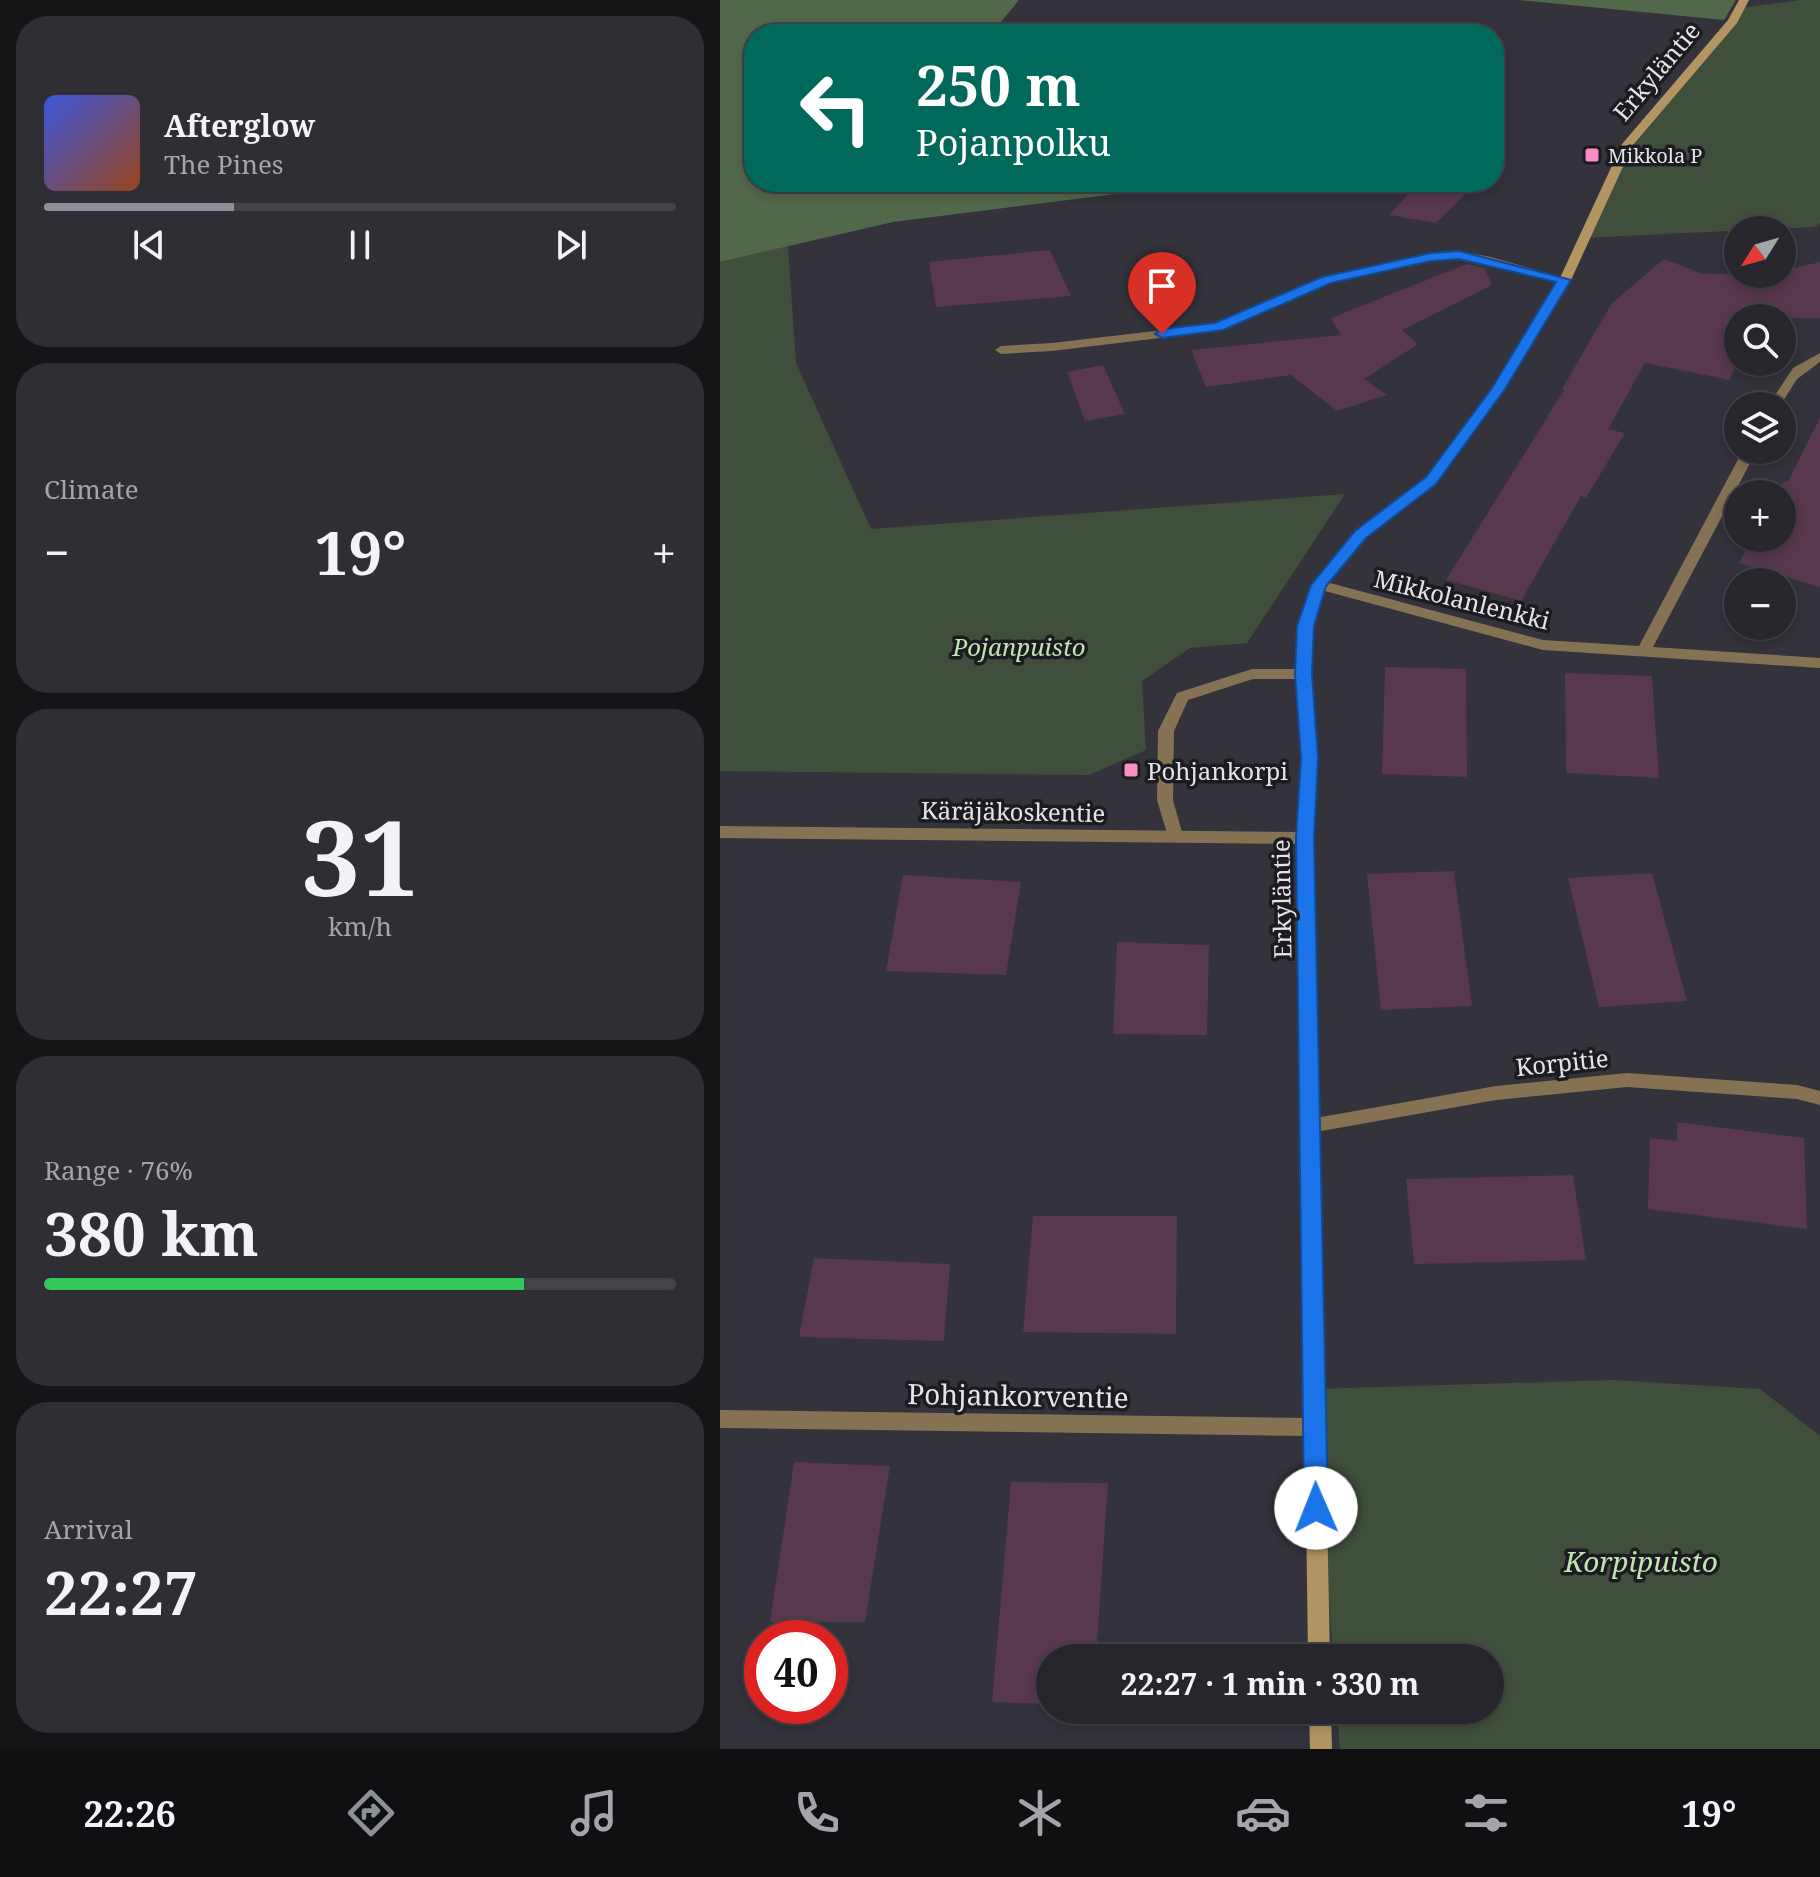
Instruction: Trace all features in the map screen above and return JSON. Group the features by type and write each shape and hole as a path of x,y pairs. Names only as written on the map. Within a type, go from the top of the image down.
{"street":[{"name":"Erkyläntie","path":"1319,1644 1305,838 1309,758 1303,674 1305,626 1319,585 1360,535 1431,481 1498,389 1565,280 1628,144 1733,21 1744,0"},
{"path":"1001,350 1218,327 1327,280 1431,257 1459,255 1565,280"},
{"path":"1781,392 1799,367 1820,357"},
{"path":"1644,650 1743,464"},
{"name":"Mikkolanlenkki","path":"1319,585 1543,645 1820,663"},
{"path":"1175,836 1165,800 1166,731 1182,697 1252,674 1303,674"},
{"name":"Käräjäkoskentie","path":"720,832 1305,838"},
{"name":"Korpitie","path":"1310,1126 1496,1093 1627,1080 1797,1092 1820,1098"},
{"name":"Pohjankorventie","path":"720,1419 1314,1427"},
{"path":"1320,1724 1321,1749"}],"green space":[{"path":"720,0 1019,0 999,24 744,24 744,192 1131,192 893,222 720,262"},
{"path":"1518,0 1736,0 1724,20"},
{"path":"1820,0 1820,223 1814,227 1796,228 1796,216 1724,216 1724,231 1583,238 1636,136 1740,8"},
{"name":"Pojanpuisto","path":"788,246 796,363 871,529 1345,494 1247,643 1190,648 1142,681 1146,750 1089,775 720,771 720,262"},
{"name":"Korpipuisto","path":"1613,1380 1760,1389 1820,1436 1820,1749 1340,1749 1338,1724 1504,1724 1504,1644 1332,1644 1314,1389"}],"building":[{"path":"1410,192 1468,192 1436,223 1389,215"},
{"path":"1050,250 1071,296 936,307 929,262"},
{"path":"1664,259 1703,274 1724,274 1724,288 1796,288 1796,268 1820,262 1820,318 1796,318 1796,304 1724,304 1724,376 1732,376 1730,380 1645,363 1608,429 1625,433 1586,498 1581,496 1521,601 1446,580 1564,390 1612,303"},
{"path":"1467,264 1484,268 1492,285 1402,330 1418,344 1364,379 1387,395 1337,411 1291,375 1206,387 1191,350 1341,335 1331,318"},
{"path":"1103,365 1125,414 1085,421 1067,372"},
{"path":"1820,417 1820,587 1796,580 1796,568 1756,568 1739,563 1745,552 1796,552 1796,480 1789,480"},
{"path":"1385,667 1466,669 1467,777 1382,774"},
{"path":"1565,673 1652,676 1659,778 1566,773"},
{"path":"1454,871 1472,1006 1381,1010 1367,874"},
{"path":"1652,873 1687,1001 1599,1007 1568,878"},
{"path":"903,875 1021,882 1006,975 886,971"},
{"path":"1117,942 1209,945 1207,1035 1113,1034"},
{"path":"1677,1122 1804,1138 1807,1229 1648,1209 1650,1138 1677,1141"},
{"path":"1573,1175 1586,1260 1414,1264 1406,1179"},
{"path":"1033,1216 1177,1216 1176,1334 1023,1332"},
{"path":"814,1258 950,1264 944,1341 799,1337"},
{"path":"794,1462 890,1466 865,1622 770,1620"},
{"path":"1011,1482 1108,1483 1097,1644 1036,1644 1036,1704 992,1702"}],"place":[{"name":"Mikkola P","path":"1592,155"},
{"name":"Pohjankorpi","path":"1131,770"}],"route":[{"path":"1162,334 1218,327 1327,280 1431,257 1459,255 1565,280 1498,389 1431,481 1360,535 1319,585 1305,626 1303,674 1309,758 1305,838 1316,1508"}]}
